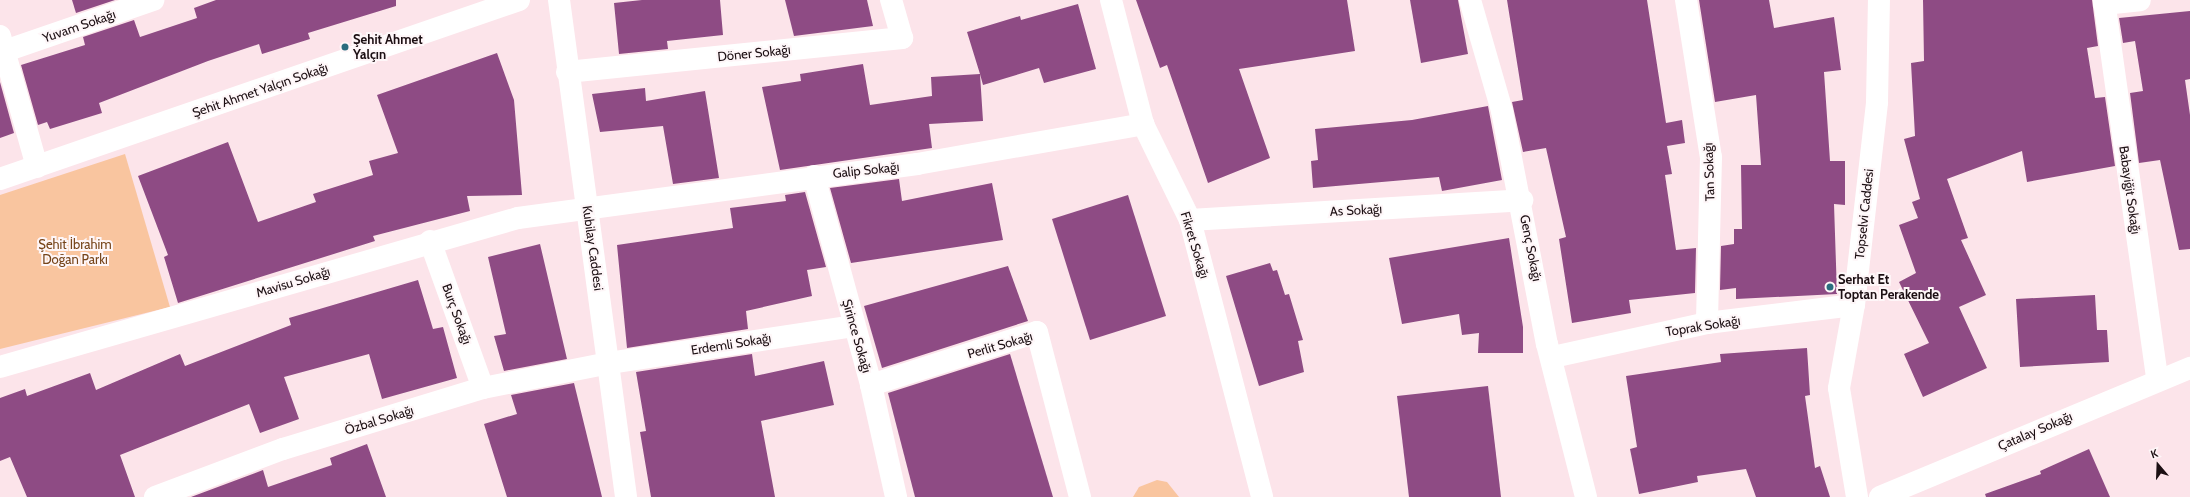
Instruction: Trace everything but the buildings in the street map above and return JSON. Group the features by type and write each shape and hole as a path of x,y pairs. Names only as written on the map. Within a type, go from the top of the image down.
{"street":[{"name":"Yuvam Sokağı","path":"2,44 152,0"},
{"name":"Şehit Ahmet Yalçın Sokağı","path":"0,179 519,0"},
{"name":"Kubilay Caddesi","path":"559,0 567,72 609,363 626,497"},
{"name":"Döner Sokağı","path":"567,72 902,38 891,0"},
{"name":"Fikret Sokağı","path":"1111,0 1144,124 1190,220 1262,497"},
{"name":"Genç Sokağı","path":"1470,0 1502,111 1522,200 1547,344 1553,357 1586,497"},
{"name":"Tan Sokağı","path":"1686,0 1711,157 1707,323"},
{"name":"Topselvi Caddesi","path":"1857,497 1839,388 1854,305 1877,102 1879,0"},
{"path":"2104,2 2140,0"},
{"name":"Babayiğit Sokağı","path":"2104,2 2157,379"},
{"path":"2,44 37,167"},
{"name":"Galip Sokağı","path":"587,207 715,192 814,176 917,164 1144,124"},
{"name":"Şirince Sokağı","path":"814,176 853,326 872,385 896,497"},
{"name":"As Sokağı","path":"1190,220 1522,200"},
{"name":"Mavisu Sokağı","path":"0,367 430,240 518,218 587,207"},
{"name":"Burç Sokağı","path":"430,240 483,388"},
{"name":"Toprak Sokağı","path":"1553,357 1707,323 1854,305"},
{"name":"Erdemli Sokağı","path":"609,363 853,326"},
{"name":"Perlit Sokağı","path":"872,385 1037,332 1080,497"},
{"name":"Özbal Sokağı","path":"155,497 283,449 483,388 609,363"},
{"name":"Çatalay Sokağı","path":"1880,497 2157,379 2190,368"}],"green space":[{"name":"Şehit İbrahim Doğan Parkı","path":"125,154 170,307 0,349 0,195"},
{"path":"1157,480 1167,482 1179,497 1133,497 1139,487"}],"place":[{"name":"Şehit Ahmet Yalçın","path":"345,47"},
{"name":"Serhat Et Toptan Perakende","path":"1830,287"}]}
